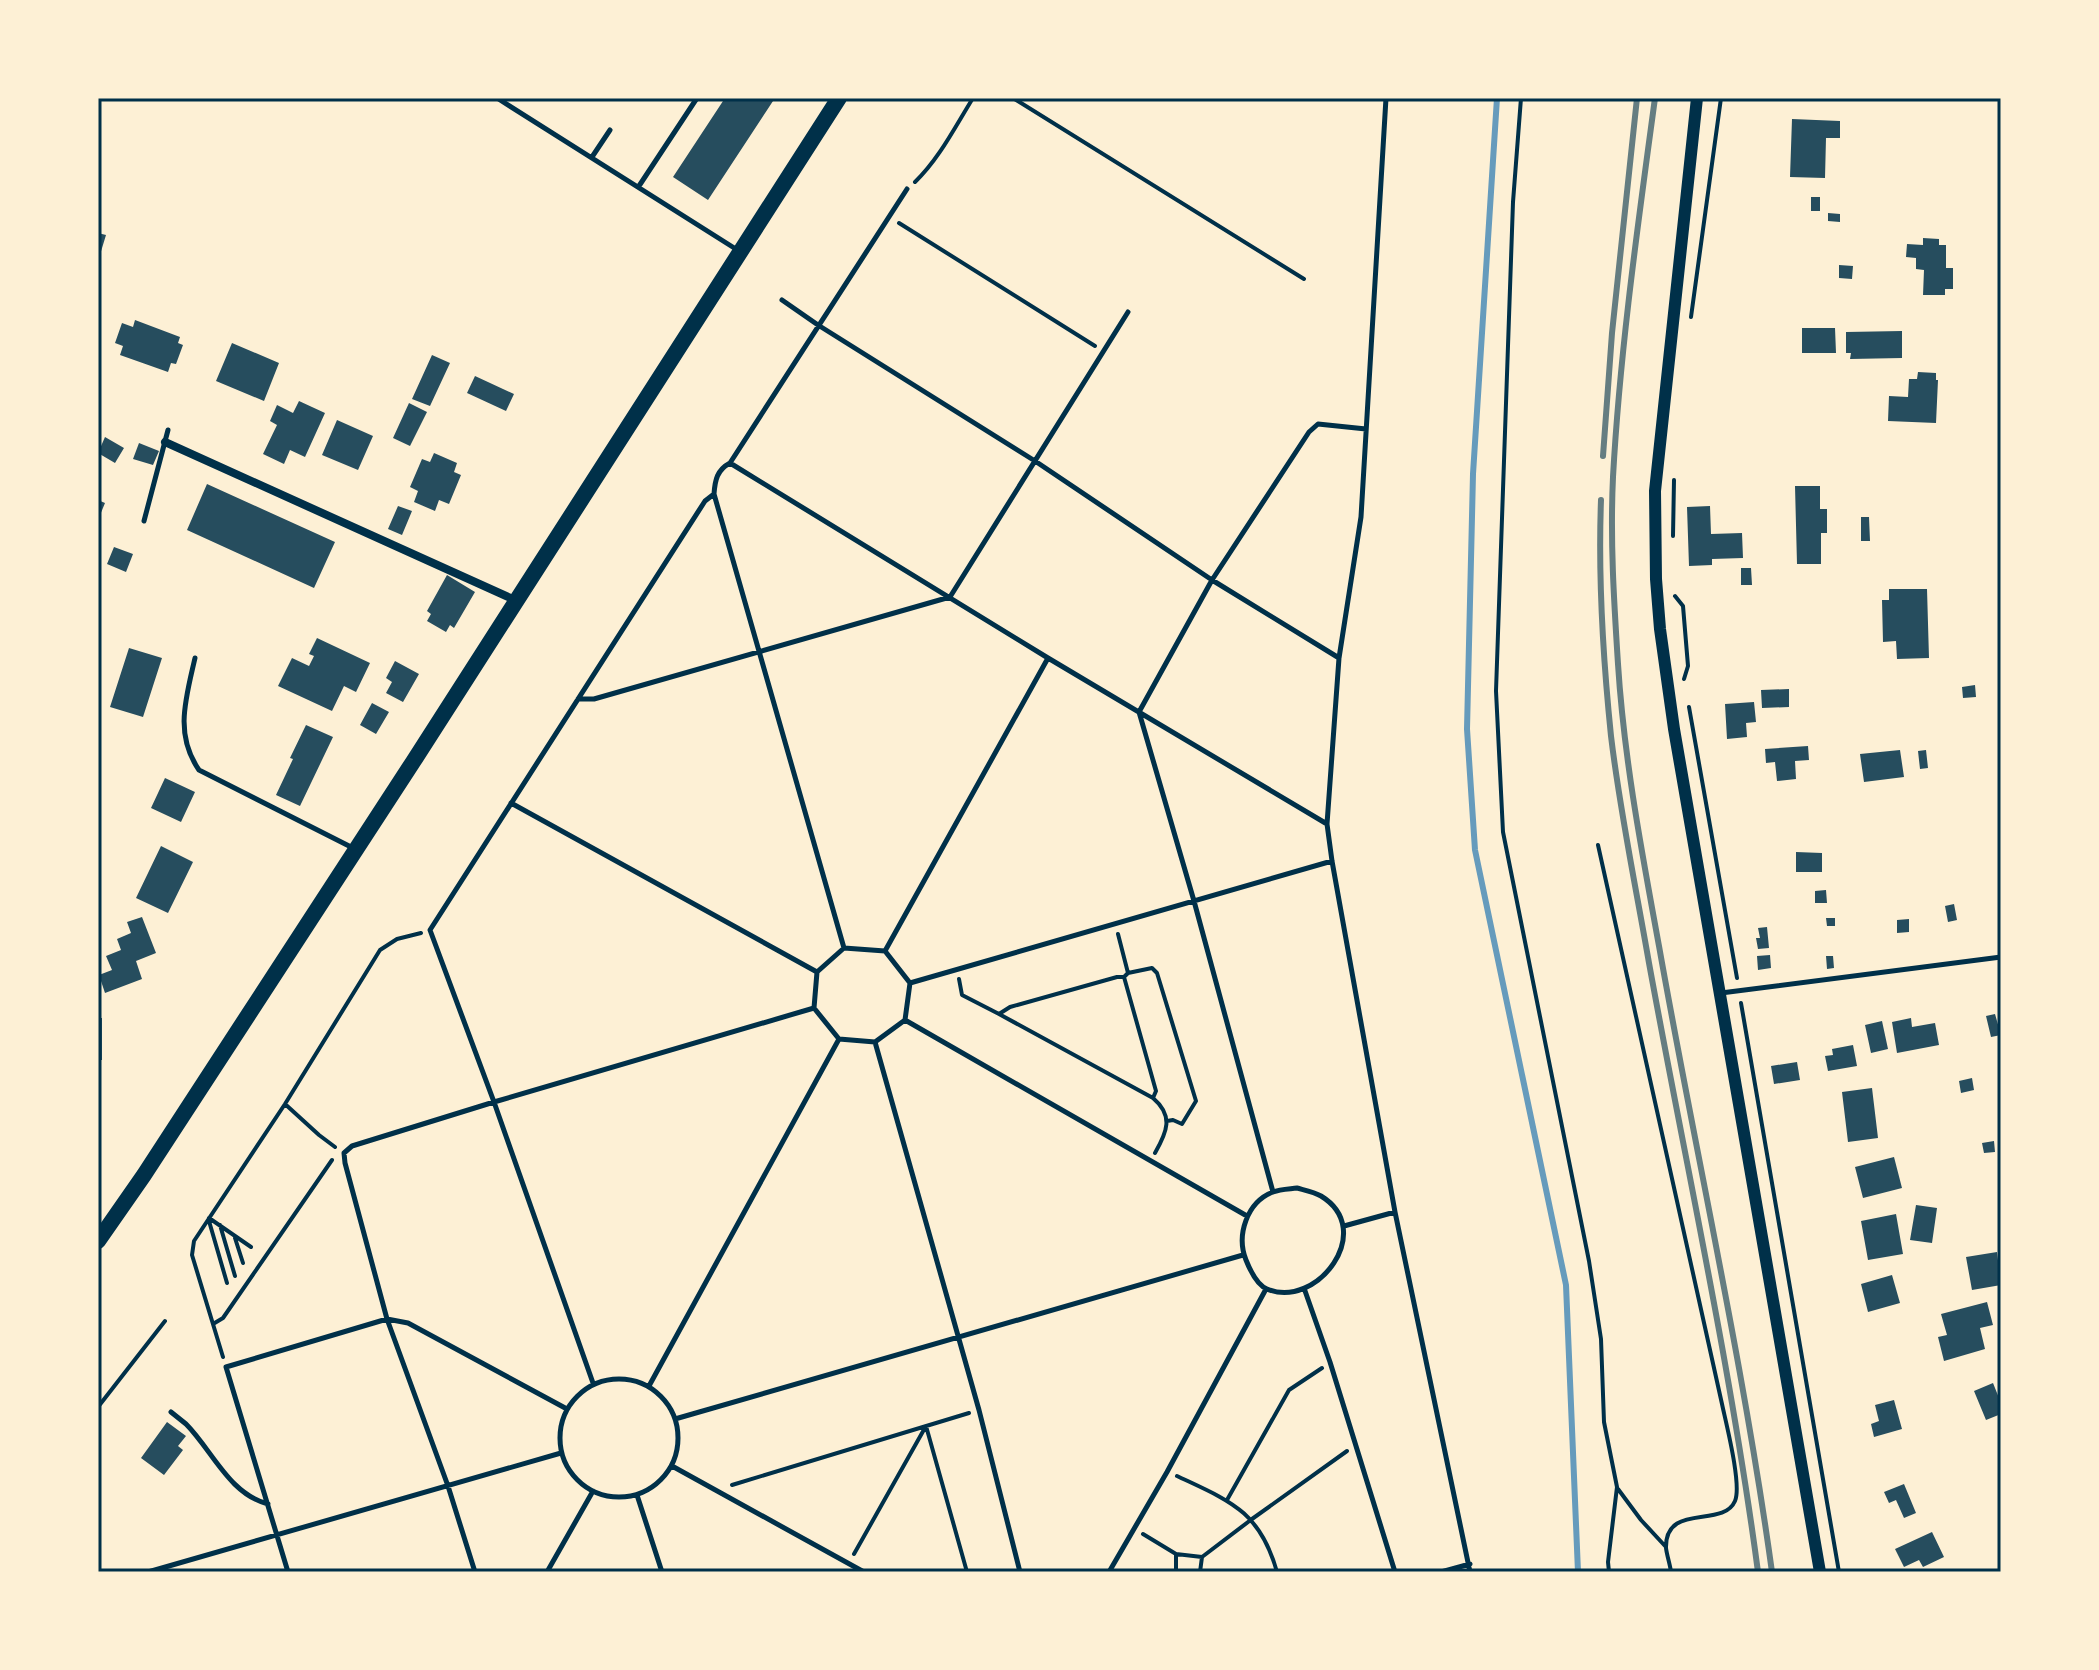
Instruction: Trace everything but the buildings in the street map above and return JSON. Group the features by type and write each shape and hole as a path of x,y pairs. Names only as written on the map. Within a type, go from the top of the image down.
{"main road":[{"path":"98,1241 356,849 839,98"}],"street":[{"path":"1697,98 1657,455 1655,550 1660,629 1820,1572"},
{"path":"165,442 515,600"}],"lane":[{"path":"497,98 740,251"},
{"path":"639,186 697,98"},
{"path":"1386,98 1361,517 1339,658 1327,824 1395,1212 1470,1572"},
{"path":"592,157 610,130"},
{"path":"844,948 714,494 715,478 730,463 907,189"},
{"path":"782,300 1035,461 1212,580 1339,658"},
{"path":"578,699 594,699 950,597 1128,312"},
{"path":"1273,1192 1139,712 1212,580 1309,432 1318,424 1366,429"},
{"path":"144,521 168,430"},
{"path":"730,463 1327,824"},
{"path":"593,1383 430,930 705,501 714,494"},
{"path":"195,658 183,711 190,758 199,770 356,849"},
{"path":"885,951 1048,658"},
{"path":"511,803 817,972"},
{"path":"910,983 1332,861"},
{"path":"844,948 885,951 910,983 905,1020 875,1042 839,1039 814,1008 817,972 844,948"},
{"path":"1720,993 2001,957"},
{"path":"475,1572 448,1486 387,1319 344,1153 352,1146 494,1102 814,1008"},
{"path":"905,1020 1247,1216"},
{"path":"649,1386 839,1039"},
{"path":"875,1042 979,1410 1020,1572"},
{"path":"1297,1188 1320,1196 1336,1210 1344,1226 1343,1246 1335,1263 1321,1279 1287,1292 1266,1289 1252,1274 1243,1255 1242,1233 1247,1216 1258,1201 1273,1192 1297,1188"},
{"path":"1344,1226 1395,1212"},
{"path":"675,1419 1243,1255"},
{"path":"1304,1288 1395,1572"},
{"path":"1109,1572 1266,1289"},
{"path":"288,1572 226,1367 387,1319 408,1323 567,1409"},
{"path":"622,1378 649,1386 665,1400 675,1419 678,1444 672,1466 658,1483 637,1495 614,1497 593,1491 571,1473 561,1453 560,1428 567,1409 576,1396 593,1383 622,1378"},
{"path":"171,1412 186,1424 235,1484 257,1501 268,1504"},
{"path":"148,1572 561,1453"},
{"path":"672,1466 864,1572"},
{"path":"547,1572 593,1491"},
{"path":"637,1495 662,1572"},
{"path":"1441,1572 1470,1564"}],"path":[{"path":"907,189 932,163 973,98"},
{"path":"1013,98 1304,279"},
{"path":"1521,98 1513,202 1496,691 1503,832 1589,1261 1601,1339 1604,1422 1617,1487 1609,1572"},
{"path":"1690,326 1721,98"},
{"path":"890,217 1104,351"},
{"path":"1673,547 1674,469"},
{"path":"1674,589 1675,599 1683,606 1688,666 1683,677 1685,689"},
{"path":"1688,701 1839,1572"},
{"path":"1598,845 1737,1479 1735,1502 1729,1509 1720,1514 1678,1522 1671,1528 1666,1547 1671,1572"},
{"path":"1115,924 1156,1091 1153,1098"},
{"path":"226,1367 192,1255 194,1241 285,1104 380,950 397,939 430,930"},
{"path":"999,1014 1010,1007 1152,968 1157,973 1196,1101 1182,1124 1167,1121"},
{"path":"962,995 1161,1105 1167,1121 1166,1134 1150,1161"},
{"path":"285,1104 344,1153"},
{"path":"213,1324 223,1318 334,1157 344,1153"},
{"path":"209,1218 251,1247"},
{"path":"209,1218 227,1283"},
{"path":"220,1225 235,1276"},
{"path":"235,1235 243,1263"},
{"path":"98,1407 165,1321"},
{"path":"1227,1500 1289,1390 1330,1362"},
{"path":"716,1490 979,1410"},
{"path":"849,1563 926,1426"},
{"path":"926,1426 967,1572"},
{"path":"1135,1529 1176,1554 1202,1557 1356,1445"},
{"path":"1167,1472 1227,1500 1252,1519 1266,1540 1277,1572"},
{"path":"1617,1487 1666,1547"},
{"path":"1176,1554 1176,1572"},
{"path":"1200,1572 1202,1557"}],"waterway":[{"path":"1497,98 1473,474 1467,729 1475,850 1566,1285 1578,1572"}],"railway":[{"path":"1603,456 1612,333 1637,98"},
{"path":"1655,98 1625,334 1613,477 1613,571 1621,700 1640,841 1733,1337 1772,1572"},
{"path":"1601,500 1602,618 1615,764 1721,1343 1758,1572"}]}
